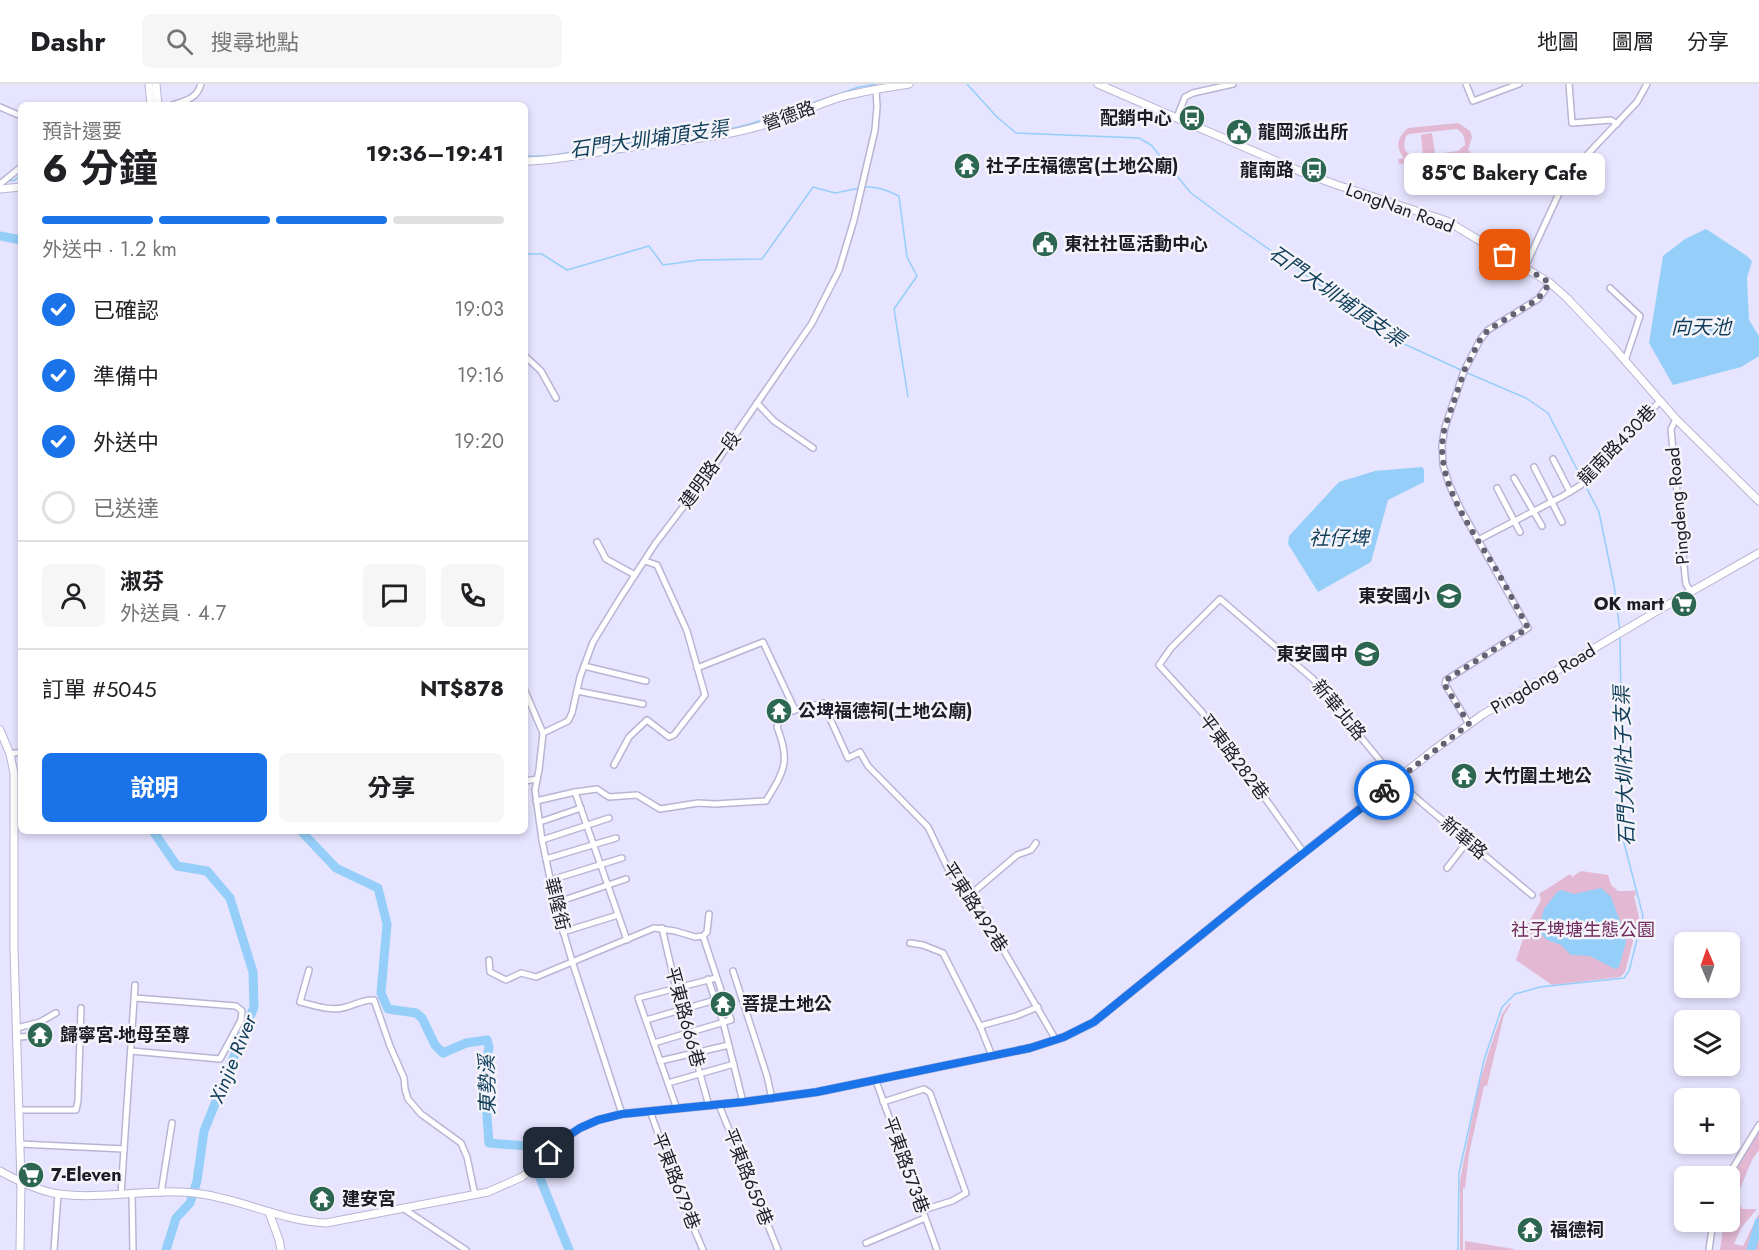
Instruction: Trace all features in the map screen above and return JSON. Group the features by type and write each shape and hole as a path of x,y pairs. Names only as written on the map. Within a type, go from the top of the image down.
{"street":[{"path":"149,84 151,102"},
{"path":"156,84 158,102"},
{"path":"182,102 192,99 201,84"},
{"name":"營德路","path":"528,161 559,159 732,134 762,126 838,98 909,84"},
{"name":"LongNan Road","path":"1098,84 1276,162 1447,221 1525,267 1550,283 1567,298 1676,419 1759,501"},
{"path":"1177,117 1185,97 1233,84"},
{"path":"1466,84 1473,101 1519,84"},
{"path":"1569,84 1572,123 1611,120 1617,124"},
{"path":"1525,267 1567,176 1637,102 1647,84"},
{"name":"建明路一段","path":"543,733 568,721 593,642 656,544 709,473 812,323 839,270 854,220 875,130 876,89"},
{"path":"0,107 18,115"},
{"path":"0,187 18,170"},
{"path":"0,187 18,187"},
{"path":"1469,724 1444,684 1446,680 1528,628 1460,508 1449,484 1442,456 1443,435 1464,370 1480,340 1488,330 1538,299 1550,283"},
{"path":"1610,288 1640,316 1625,362"},
{"path":"528,359 541,371 556,398"},
{"name":"龍南路430巷","path":"1478,540 1552,502 1584,482 1660,401"},
{"path":"757,403 774,421 813,448"},
{"name":"Pingdeng Road","path":"1676,419 1671,429 1686,584 1691,592"},
{"path":"1553,459 1570,492"},
{"path":"1534,468 1562,522"},
{"path":"1514,478 1542,526"},
{"path":"1497,488 1520,532"},
{"path":"597,542 606,559 635,575"},
{"name":"Pingdong Road","path":"0,1171 21,1183 58,1194 182,1192 203,1194 306,1222 326,1223 488,1192 522,1177 559,1142 580,1128 598,1120 622,1114 772,1099 876,1081 1030,1048 1056,1040 1094,1022 1469,724 1657,610 1759,553"},
{"path":"614,765 629,737 647,720 669,737 674,735 705,694 687,631 657,565 645,561"},
{"name":"新華北路","path":"1159,665 1171,648 1220,599 1314,679 1396,780"},
{"path":"536,801 597,789 609,797 637,795 660,808 698,803 766,801 783,773 784,745 777,726 782,715 795,710 763,642 697,668"},
{"name":"平東路282巷","path":"1159,665 1201,711 1228,746 1304,853"},
{"path":"584,666 646,681"},
{"path":"577,691 643,705"},
{"path":"528,698 543,733"},
{"name":"平東路492巷","path":"795,710 823,703 848,758 860,752 868,766 928,827 950,873 976,903 1056,1040"},
{"path":"0,730 10,754 14,773 14,950 21,1183 20,1250"},
{"name":"華隆街","path":"543,733 535,790 542,840 555,903 622,1114"},
{"path":"10,754 18,753"},
{"path":"528,781 537,778"},
{"name":"新華路","path":"1396,780 1532,895"},
{"path":"575,792 627,940"},
{"path":"540,822 581,808"},
{"path":"542,840 609,818"},
{"path":"546,859 616,838"},
{"path":"1447,868 1468,842"},
{"path":"970,895 1017,855 1031,850 1036,843"},
{"path":"551,880 622,858"},
{"path":"555,903 626,879"},
{"path":"489,960 490,972 506,980 521,974 536,977 654,928 695,937 703,936 707,932 709,914"},
{"path":"563,932 618,915"},
{"name":"平東路666巷","path":"662,928 709,1106"},
{"path":"654,1043 731,1020 703,936"},
{"path":"910,943 943,952 980,1026 992,1056"},
{"path":"309,970 300,1002 342,1009 367,999 374,1000 404,1078 408,1099 421,1114 461,1143 467,1157 475,1195"},
{"path":"733,971 767,1076 772,1099"},
{"path":"676,1109 638,998 716,978"},
{"path":"708,980 723,1022 743,1102"},
{"path":"121,1194 135,985"},
{"path":"131,1052 220,1059 241,1020 242,1011 236,1006 135,998"},
{"path":"646,1020 715,1000"},
{"path":"980,1026 1038,1007"},
{"path":"19,1110 76,1110 81,1008"},
{"path":"17,1028 40,1022 56,1014"},
{"path":"17,1037 36,1036"},
{"path":"660,1061 729,1045"},
{"path":"668,1083 734,1064"},
{"name":"平東路573巷","path":"876,1081 937,1250"},
{"path":"883,1102 924,1089 930,1093 966,1193 952,1201 923,1210"},
{"name":"平東路659巷","path":"719,1105 778,1250"},
{"name":"平東路679巷","path":"650,1111 703,1250"},
{"path":"161,1193 172,1123"},
{"path":"1734,1166 1759,1125"},
{"path":"20,1144 124,1149"},
{"path":"54,1250 58,1194"},
{"path":"132,1194 133,1250"},
{"path":"404,1209 466,1250"},
{"path":"269,1212 281,1250"},
{"path":"866,1243 926,1218"},
{"path":"1709,1250 1711,1232"}],"green space":[{"path":"1458,123 1470,131 1472,137 1468,151 1471,156 1399,164 1398,159 1404,158 1399,150 1398,142 1408,128","holes":["1457,129 1465,140 1465,145 1458,151 1435,154 1432,133 1421,135 1423,155 1410,156 1405,150 1406,136 1409,134"]},
{"name":"社子埤塘生態公園","path":"1581,871 1608,875 1611,885 1618,891 1635,890 1636,895 1634,896 1639,918 1625,972 1620,977 1552,985 1516,960 1528,924 1541,900 1539,894 1570,874 1572,877"},
{"path":"1510,1003 1504,1015 1487,1086 1484,1086 1469,1154 1465,1188 1463,1188 1463,1250 1460,1250 1460,1181 1479,1084 1502,1014"},
{"path":"1759,1131 1759,1150 1752,1160 1740,1189 1740,1166 1736,1166 1755,1133"},
{"path":"1740,1204 1742,1209 1757,1209 1740,1230"},
{"path":"1759,1213 1759,1250 1720,1250 1722,1232 1739,1232 1734,1244 1743,1246"},
{"path":"1465,1241 1514,1249 1514,1250 1465,1250"}],"water":[{"name":"向天池","path":"1706,229 1752,261 1747,278 1749,320 1759,336 1759,356 1741,367 1673,385 1649,343 1663,256 1685,239"},
{"name":"社仔埤","path":"1422,467 1424,482 1388,500 1371,562 1318,592 1288,544 1289,536 1339,482 1375,471"},
{"path":"1601,888 1611,897 1625,935 1626,942 1619,967 1615,969 1590,956 1571,955 1561,945 1547,940 1539,927 1544,909 1557,892 1562,890 1574,894"}],"waterway":[{"name":"石門大圳埔頂支渠","path":"528,156 550,156 604,146 718,132 750,124 859,87 876,84"},
{"name":"石門大圳埔頂支渠","path":"967,84 997,117 1016,133 1139,138 1151,145 1191,193 1226,219 1402,343 1461,370"},
{"name":"石門大圳埔頂支渠","path":"9,181 18,178"},
{"name":"石門大圳埔頂支渠","path":"528,254 542,254 567,270 649,246 663,265 699,260 762,259 813,187 835,193 860,188"},
{"name":"石門大圳埔頂支渠","path":"865,187 878,188 899,196 907,257 917,276 894,309 908,397"},
{"name":"Xinjie River","path":"0,236 18,239"},
{"name":"石門大圳埔頂支渠","path":"1465,372 1526,398 1548,413 1599,512 1614,585 1620,631"},
{"name":"石門大圳社子支渠","path":"1458,1250 1459,1173 1484,1060 1502,1007 1515,994 1540,987 1624,978 1629,971 1643,916 1623,839 1620,636"},
{"name":"Xinjie River","path":"155,834 177,866 207,871 230,898 253,972 254,1007 204,1131 197,1181 190,1203 176,1218 166,1250"},
{"name":"東勢溪","path":"304,834 336,868 378,888 387,924 381,993 388,1009 416,1013 422,1018 435,1045 443,1053 466,1043 487,1040 489,1047 484,1076 489,1143 527,1146 569,1250"},
{"path":"1751,1250 1759,1222"}],"way so far":[{"path":"1384,790 1469,724 1444,684 1446,680 1528,628 1460,508 1449,484 1442,456 1445,427 1465,369 1480,340 1488,330 1538,299 1550,283 1505,255"}],"place":[{"name":"配銷中心","path":"1192,118"},
{"name":"龍岡派出所","path":"1239,132"},
{"name":"社子庄福德宮(土地公廟)","path":"967,166"},
{"name":"龍南路","path":"1314,170"},
{"name":"東社社區活動中心","path":"1045,244"},
{"name":"85°C Bakery Cafe","path":"1505,255"},
{"name":"東安國小","path":"1449,596"},
{"name":"OK mart","path":"1684,604"},
{"name":"東安國中","path":"1367,654"},
{"name":"公埤福德祠(土地公廟)","path":"779,711"},
{"name":"大竹圍土地公","path":"1464,776"},
{"name":"菩提土地公","path":"723,1004"},
{"name":"歸寧宮-地母至尊","path":"40,1035"},
{"name":"7-Eleven","path":"31,1175"},
{"name":"建安宮","path":"322,1199"},
{"name":"福德祠","path":"1530,1230"}],"route":[{"path":"549,1153 559,1142 580,1128 598,1120 622,1114 772,1099 817,1092 1030,1048 1064,1037 1094,1022 1384,790"}]}
